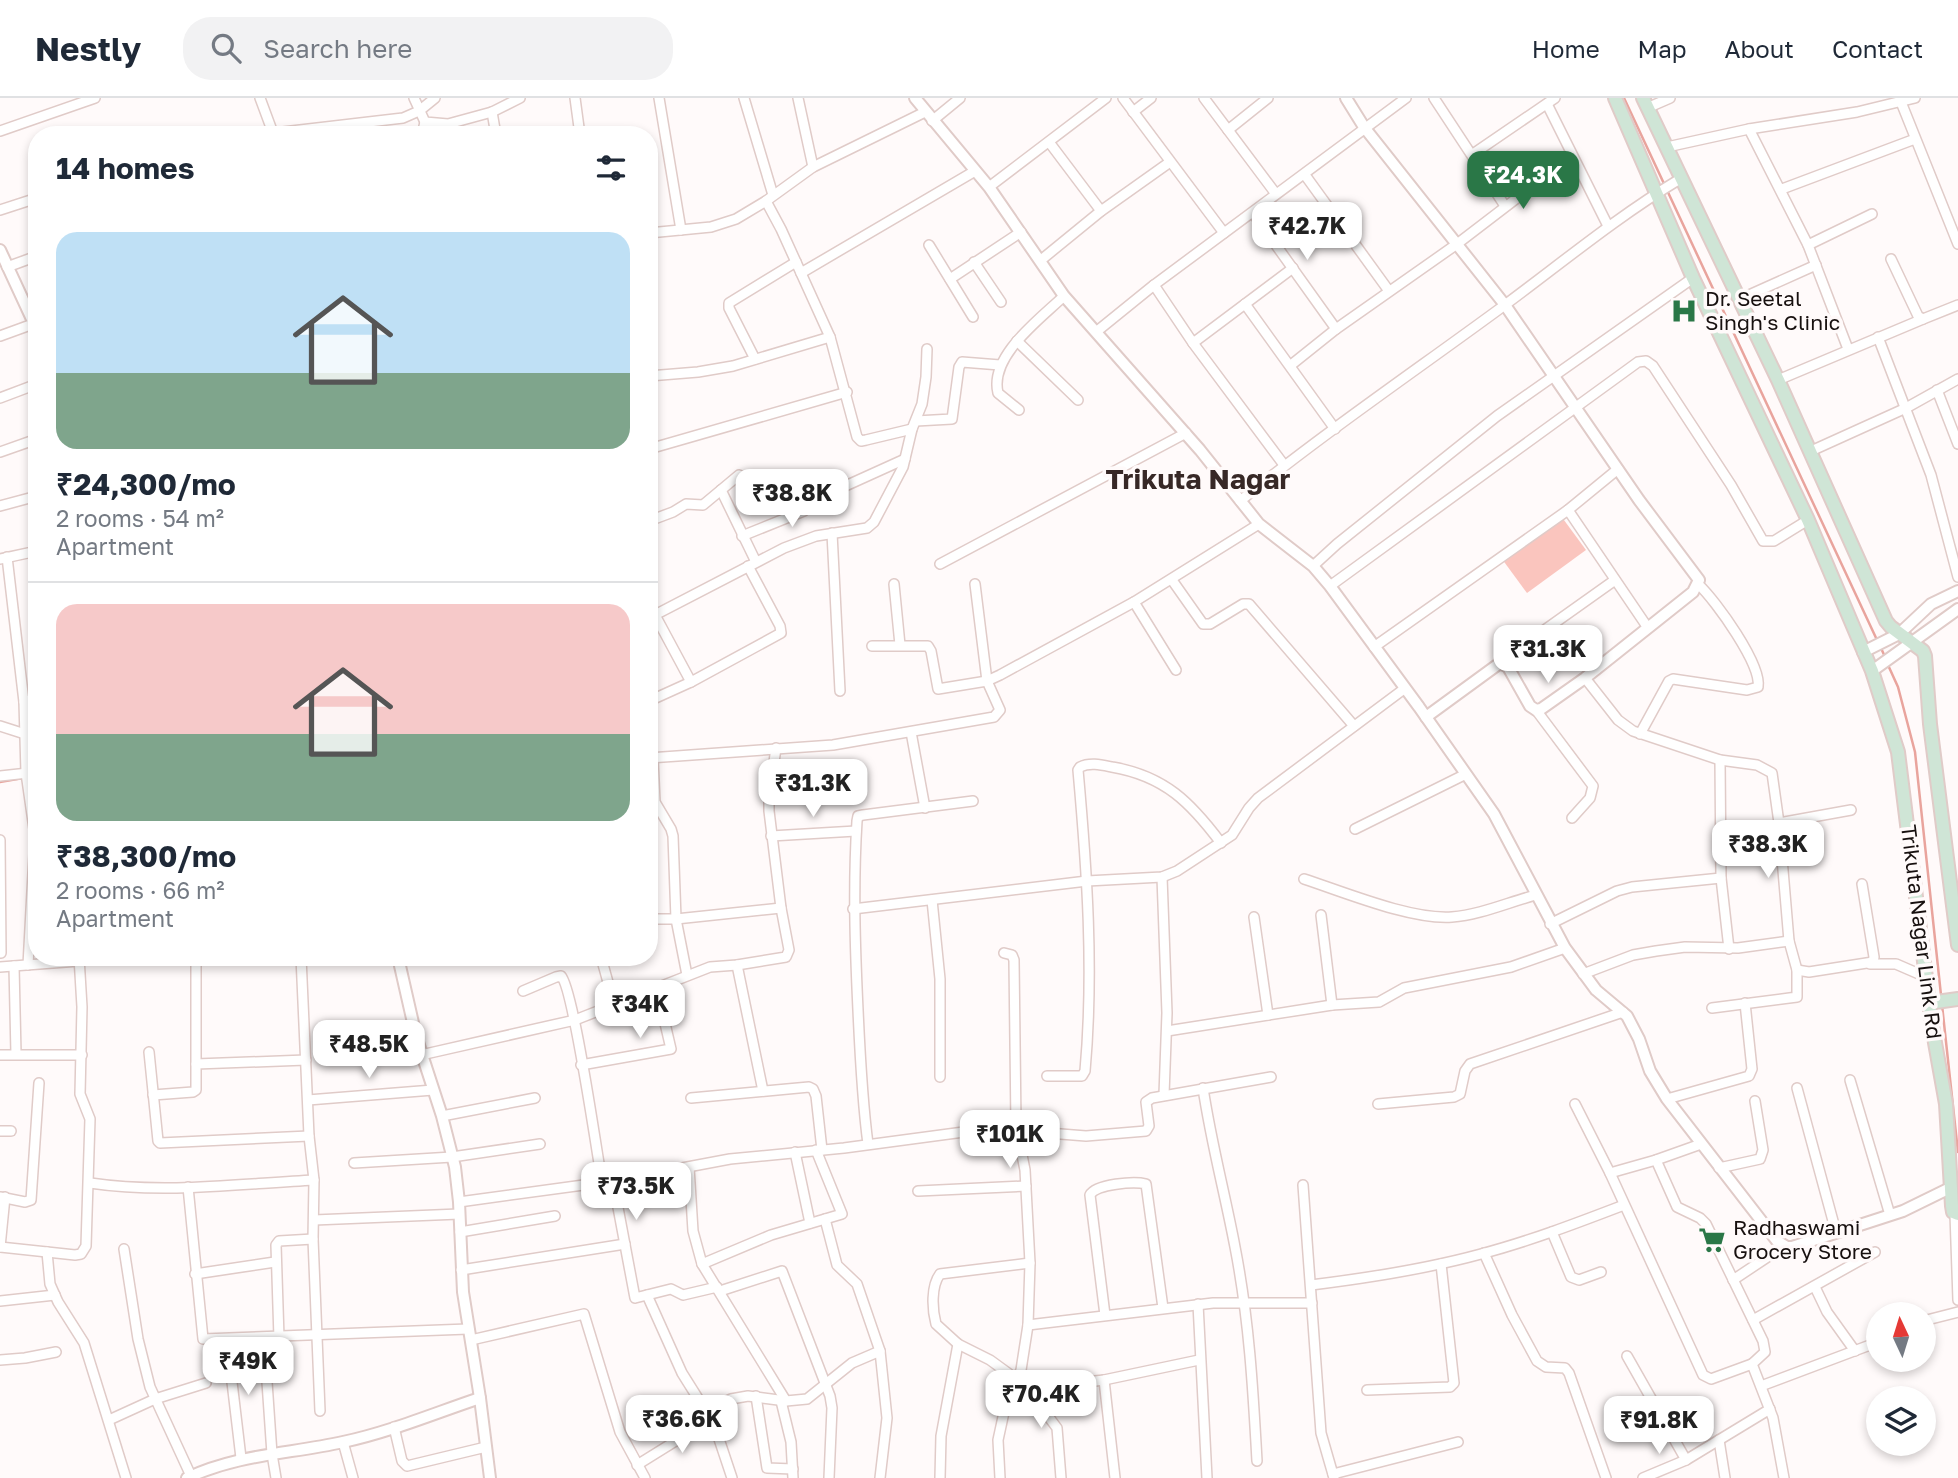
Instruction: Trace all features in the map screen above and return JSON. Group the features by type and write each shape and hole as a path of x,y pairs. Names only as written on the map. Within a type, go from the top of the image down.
{"main road":[{"name":"Trikuta Nagar Link Rd","path":"1615,98 1693,278 1808,520 1872,671 1898,752 1926,977 1933,1002 1945,1104 1950,1188 1957,1214"},
{"path":"1645,103 1667,147 1676,181 1740,299 1882,613 1891,627 1913,643 1925,656 1930,724 1958,945"},
{"path":"1933,1002 1957,1000"}],"street":[{"path":"0,131 71,102 94,98"},
{"path":"260,98 268,126"},
{"path":"414,98 425,122 424,126"},
{"path":"336,126 403,118 419,111 435,98"},
{"path":"458,126 520,98"},
{"path":"575,98 579,126"},
{"path":"659,98 681,230"},
{"path":"744,98 769,198 830,337 857,437 861,441 914,425 953,419 959,367 962,362 1000,365"},
{"path":"798,98 813,167"},
{"path":"915,98 989,187 1064,296 1185,433 1259,524 1313,566 1330,586 1494,814 1550,924 1596,990 1623,1012 1639,1039 1650,1071 1667,1099 1777,1241 1792,1247 1890,1215 1950,1188"},
{"path":"658,232 723,224 769,198 813,167 929,116 960,98"},
{"path":"989,187 1106,98"},
{"path":"1123,98 1224,233"},
{"path":"1133,112 1151,98"},
{"path":"1204,98 1276,194"},
{"path":"1228,130 1268,98"},
{"path":"1346,98 1364,127 1505,305 1639,500 1695,572 1699,585 1718,604 1758,675 1758,687 1747,690 1672,679 1640,734"},
{"path":"1096,332 1154,285 1406,98"},
{"path":"1434,98 1506,206"},
{"path":"1645,103 1670,98"},
{"path":"1667,147 1749,129 1846,114 1915,98"},
{"path":"1473,154 1551,101 1572,156 1608,226"},
{"path":"1901,102 1958,244"},
{"path":"492,112 494,126"},
{"path":"425,122 436,126"},
{"path":"1749,129 1808,245 1848,349"},
{"path":"1782,190 1915,139"},
{"path":"1049,142 1101,211"},
{"path":"1291,365 1572,156"},
{"path":"1041,260 1101,211 1170,162"},
{"path":"801,273 975,171"},
{"path":"1305,175 1389,291"},
{"path":"1240,501 1284,465 1505,305 1608,226 1676,181"},
{"path":"0,210 28,201"},
{"path":"1253,213 1336,329"},
{"path":"1808,245 1872,214"},
{"path":"950,279 1021,232"},
{"path":"929,245 973,317"},
{"path":"0,250 6,272 28,314"},
{"path":"1891,259 1916,312 1923,319"},
{"path":"6,272 28,261"},
{"path":"755,359 729,309 729,303 796,262"},
{"path":"974,262 1001,302"},
{"path":"1740,299 1816,265"},
{"path":"1193,343 1293,268"},
{"path":"1313,566 1497,416 1693,278"},
{"path":"1154,285 1193,343 1284,465"},
{"path":"1018,410 998,393 996,385 1000,365 1017,341 1064,296"},
{"path":"1245,304 1335,429"},
{"path":"1778,380 1958,305"},
{"path":"0,337 28,329"},
{"path":"658,375 714,370 830,337"},
{"path":"1878,337 1931,475 1958,577"},
{"path":"1017,341 1078,400"},
{"path":"658,614 800,542 832,533 867,528 874,522 895,485 905,459 924,390 927,349"},
{"path":"1330,586 1638,362 1649,362 1653,366 1731,485 1763,541 1774,541 1808,520"},
{"path":"1811,451 1906,408 1958,379"},
{"path":"0,398 28,387"},
{"path":"1937,390 1958,444"},
{"path":"658,446 847,392"},
{"path":"940,564 1185,433"},
{"path":"0,452 28,442"},
{"path":"742,536 804,511 810,502 905,459"},
{"path":"1374,647 1569,510 1618,469"},
{"path":"658,518 686,504 703,505 739,475"},
{"path":"658,697 781,633 721,491"},
{"path":"0,506 28,498"},
{"path":"1569,510 1648,628"},
{"path":"872,646 923,645 930,648 938,689 987,681 1134,602 1259,524"},
{"path":"832,533 840,691"},
{"path":"28,553 4,558 24,702 28,787"},
{"path":"1172,580 1203,624 1210,624 1243,604 1248,604 1354,726"},
{"path":"1426,717 1615,580"},
{"path":"894,584 900,645"},
{"path":"658,757 833,745 998,715 998,703 987,681 975,584"},
{"path":"1536,710 1585,678 1699,585"},
{"path":"1863,652 1899,634 1931,604 1958,591"},
{"path":"1134,602 1176,670"},
{"path":"1872,671 1958,609"},
{"path":"658,627 691,682"},
{"path":"1503,663 1508,667 1530,706 1536,710 1593,786 1590,798 1572,818"},
{"path":"1585,678 1627,728 1720,760 1768,769 1775,783 1790,941 1797,970 1797,997 1712,1008"},
{"path":"853,909 1087,881 1162,877 1177,871 1232,835 1258,798 1405,689"},
{"path":"24,702 28,701"},
{"path":"0,726 25,734"},
{"path":"911,732 925,808"},
{"path":"421,1055 575,1020 710,967 781,959 789,954 771,836 769,797 776,748"},
{"path":"1720,760 1721,878 1729,949"},
{"path":"1047,1076 1082,1076 1085,1071 1089,984 1087,881 1078,770 1084,765 1134,772 1168,789 1193,806 1221,843"},
{"path":"0,776 26,774"},
{"path":"1355,829 1466,774"},
{"path":"868,1144 862,1100 853,909 858,816 973,801"},
{"path":"658,807 673,836 676,919 687,975"},
{"path":"1779,822 1851,810"},
{"path":"771,836 856,831"},
{"path":"0,841 1,953"},
{"path":"1162,877 1167,1031 1164,1095"},
{"path":"1550,924 1617,891 1632,887 1721,878"},
{"path":"1304,879 1413,914 1438,917 1465,915 1536,895"},
{"path":"1862,884 1874,957 1870,964"},
{"path":"932,900 940,979 940,1077"},
{"path":"658,919 781,908"},
{"path":"1321,915 1332,1005"},
{"path":"1254,917 1268,1015"},
{"path":"1583,974 1633,955 1656,951 1685,947 1729,949 1790,941"},
{"path":"1167,1031 1332,1005 1379,1002 1404,988 1511,967 1565,948"},
{"path":"1000,1478 999,1440 1014,1383 1021,1370 1028,1325 1030,1263 1026,1186 1016,1125 1014,960 1012,955 1004,953"},
{"path":"1797,970 1809,972 1870,964 1896,964 1926,977"},
{"path":"0,967 28,965"},
{"path":"737,965 763,1091"},
{"path":"14,966 16,1054"},
{"path":"39,1083 31,1200 25,1202 3,1197 0,1247 75,1255 84,1251 90,1184 90,1119 80,1094 82,1007 79,966"},
{"path":"153,1095 196,1090 196,966"},
{"path":"301,966 309,1136 314,1180 313,1238 320,1411"},
{"path":"400,966 421,1055 442,1116 452,1157 459,1208 461,1270 489,1478"},
{"path":"603,966 614,1004"},
{"path":"523,991 561,976 566,983 575,1020 602,1182"},
{"path":"582,1065 671,1049 657,989"},
{"path":"1667,1099 1749,1076 1752,1069 1745,1003"},
{"path":"1378,1104 1454,1097 1460,1094 1465,1071 1470,1064 1623,1012"},
{"path":"149,1052 158,1141 163,1144 309,1136"},
{"path":"0,1055 82,1055"},
{"path":"196,1064 306,1060"},
{"path":"1048,1133 1086,1136 1146,1131 1150,1126 1146,1102 1152,1097 1271,1077"},
{"path":"1850,1080 1890,1215"},
{"path":"691,1098 804,1086 813,1089 819,1150 842,1214 771,1235 702,1264"},
{"path":"1203,1088 1211,1143 1234,1244 1251,1353 1257,1461"},
{"path":"1797,1088 1836,1232"},
{"path":"308,1100 433,1090"},
{"path":"442,1116 535,1098"},
{"path":"1719,1168 1760,1159 1763,1150 1755,1101"},
{"path":"1575,1104 1703,1374 1711,1380 1752,1364 1765,1352 1763,1341 1706,1224 1700,1217 1677,1207 1656,1160"},
{"path":"314,1220 459,1208 730,1159 1016,1125"},
{"path":"0,1131 10,1131"},
{"path":"354,1163 452,1157 540,1144"},
{"path":"1610,1173 1701,1144"},
{"path":"795,1152 810,1223"},
{"path":"689,1167 693,1231 702,1264 783,1401 791,1442 793,1474 767,1468 756,1396"},
{"path":"90,1184 141,1189 314,1180"},
{"path":"613,1181 635,1298 671,1289 683,1295 718,1289 782,1271 827,1385 832,1408 829,1478"},
{"path":"1105,1315 1091,1191 1139,1182 1146,1184 1163,1308"},
{"path":"1303,1185 1321,1433 1334,1476 1458,1442"},
{"path":"188,1186 203,1339 264,1339 317,1335 470,1335 584,1314 620,1432 645,1478"},
{"path":"918,1191 1026,1186"},
{"path":"1311,1285 1441,1264 1552,1232 1624,1205"},
{"path":"1957,1214 1958,1300"},
{"path":"460,1232 555,1216"},
{"path":"825,1219 837,1265 857,1284 880,1351 887,1418 880,1478"},
{"path":"1552,1232 1572,1277 1579,1280 1601,1272"},
{"path":"279,1338 275,1245 279,1241 313,1238"},
{"path":"461,1270 625,1244"},
{"path":"1732,1280 1784,1246"},
{"path":"124,1250 138,1339 155,1399 189,1477 241,1458 343,1442 480,1398"},
{"path":"47,1252 48,1275 55,1295 84,1343 126,1478"},
{"path":"1754,1320 1875,1252"},
{"path":"1484,1253 1512,1315 1537,1361 1546,1367 1565,1368 1569,1373 1606,1478"},
{"path":"195,1274 275,1262"},
{"path":"1030,1263 949,1272 937,1278 934,1295 936,1324 958,1344 990,1360 1048,1416 1057,1428 1060,1478"},
{"path":"1367,1390 1450,1387 1454,1382 1441,1264"},
{"path":"1815,1287 1827,1312 1856,1351"},
{"path":"0,1301 55,1295"},
{"path":"648,1295 682,1373 708,1415 732,1478"},
{"path":"1028,1325 1198,1304 1312,1303"},
{"path":"1198,1304 1207,1478"},
{"path":"1936,1318 1958,1312"},
{"path":"264,1339 276,1478"},
{"path":"227,1340 241,1458"},
{"path":"940,1478 941,1436 958,1344"},
{"path":"1761,1386 1866,1347"},
{"path":"637,1465 731,1399 756,1396 783,1401 807,1399 852,1363 880,1351"},
{"path":"0,1360 24,1359 56,1352"},
{"path":"1627,1356 1686,1460"},
{"path":"1014,1383 1041,1388 1104,1380 1199,1360"},
{"path":"1752,1364 1770,1409 1784,1478"},
{"path":"1104,1380 1115,1478"},
{"path":"108,1420 155,1399 206,1383"},
{"path":"1643,1478 1686,1460 1770,1409"},
{"path":"394,1427 402,1461 408,1466 486,1447"},
{"path":"1719,1440 1725,1478"},
{"path":"343,1442 353,1478"}],"shaded area":[{"path":"1561,516 1586,550 1527,593 1502,559"}],"waterway":[{"path":"1624,98 1877,640"},
{"path":"1880,646 1886,659"},
{"path":"1888,665 1898,687 1915,752 1941,995"},
{"path":"0,782 23,778"},
{"path":"1942,1005 1958,1152"}],"place":[{"name":"Dr. Seetal Singh's Clinic","path":"1684,311"},
{"name":"Radhaswami Grocery Store","path":"1712,1240"}],"district":[{"name":"Trikuta Nagar","path":"1198,479"}]}
